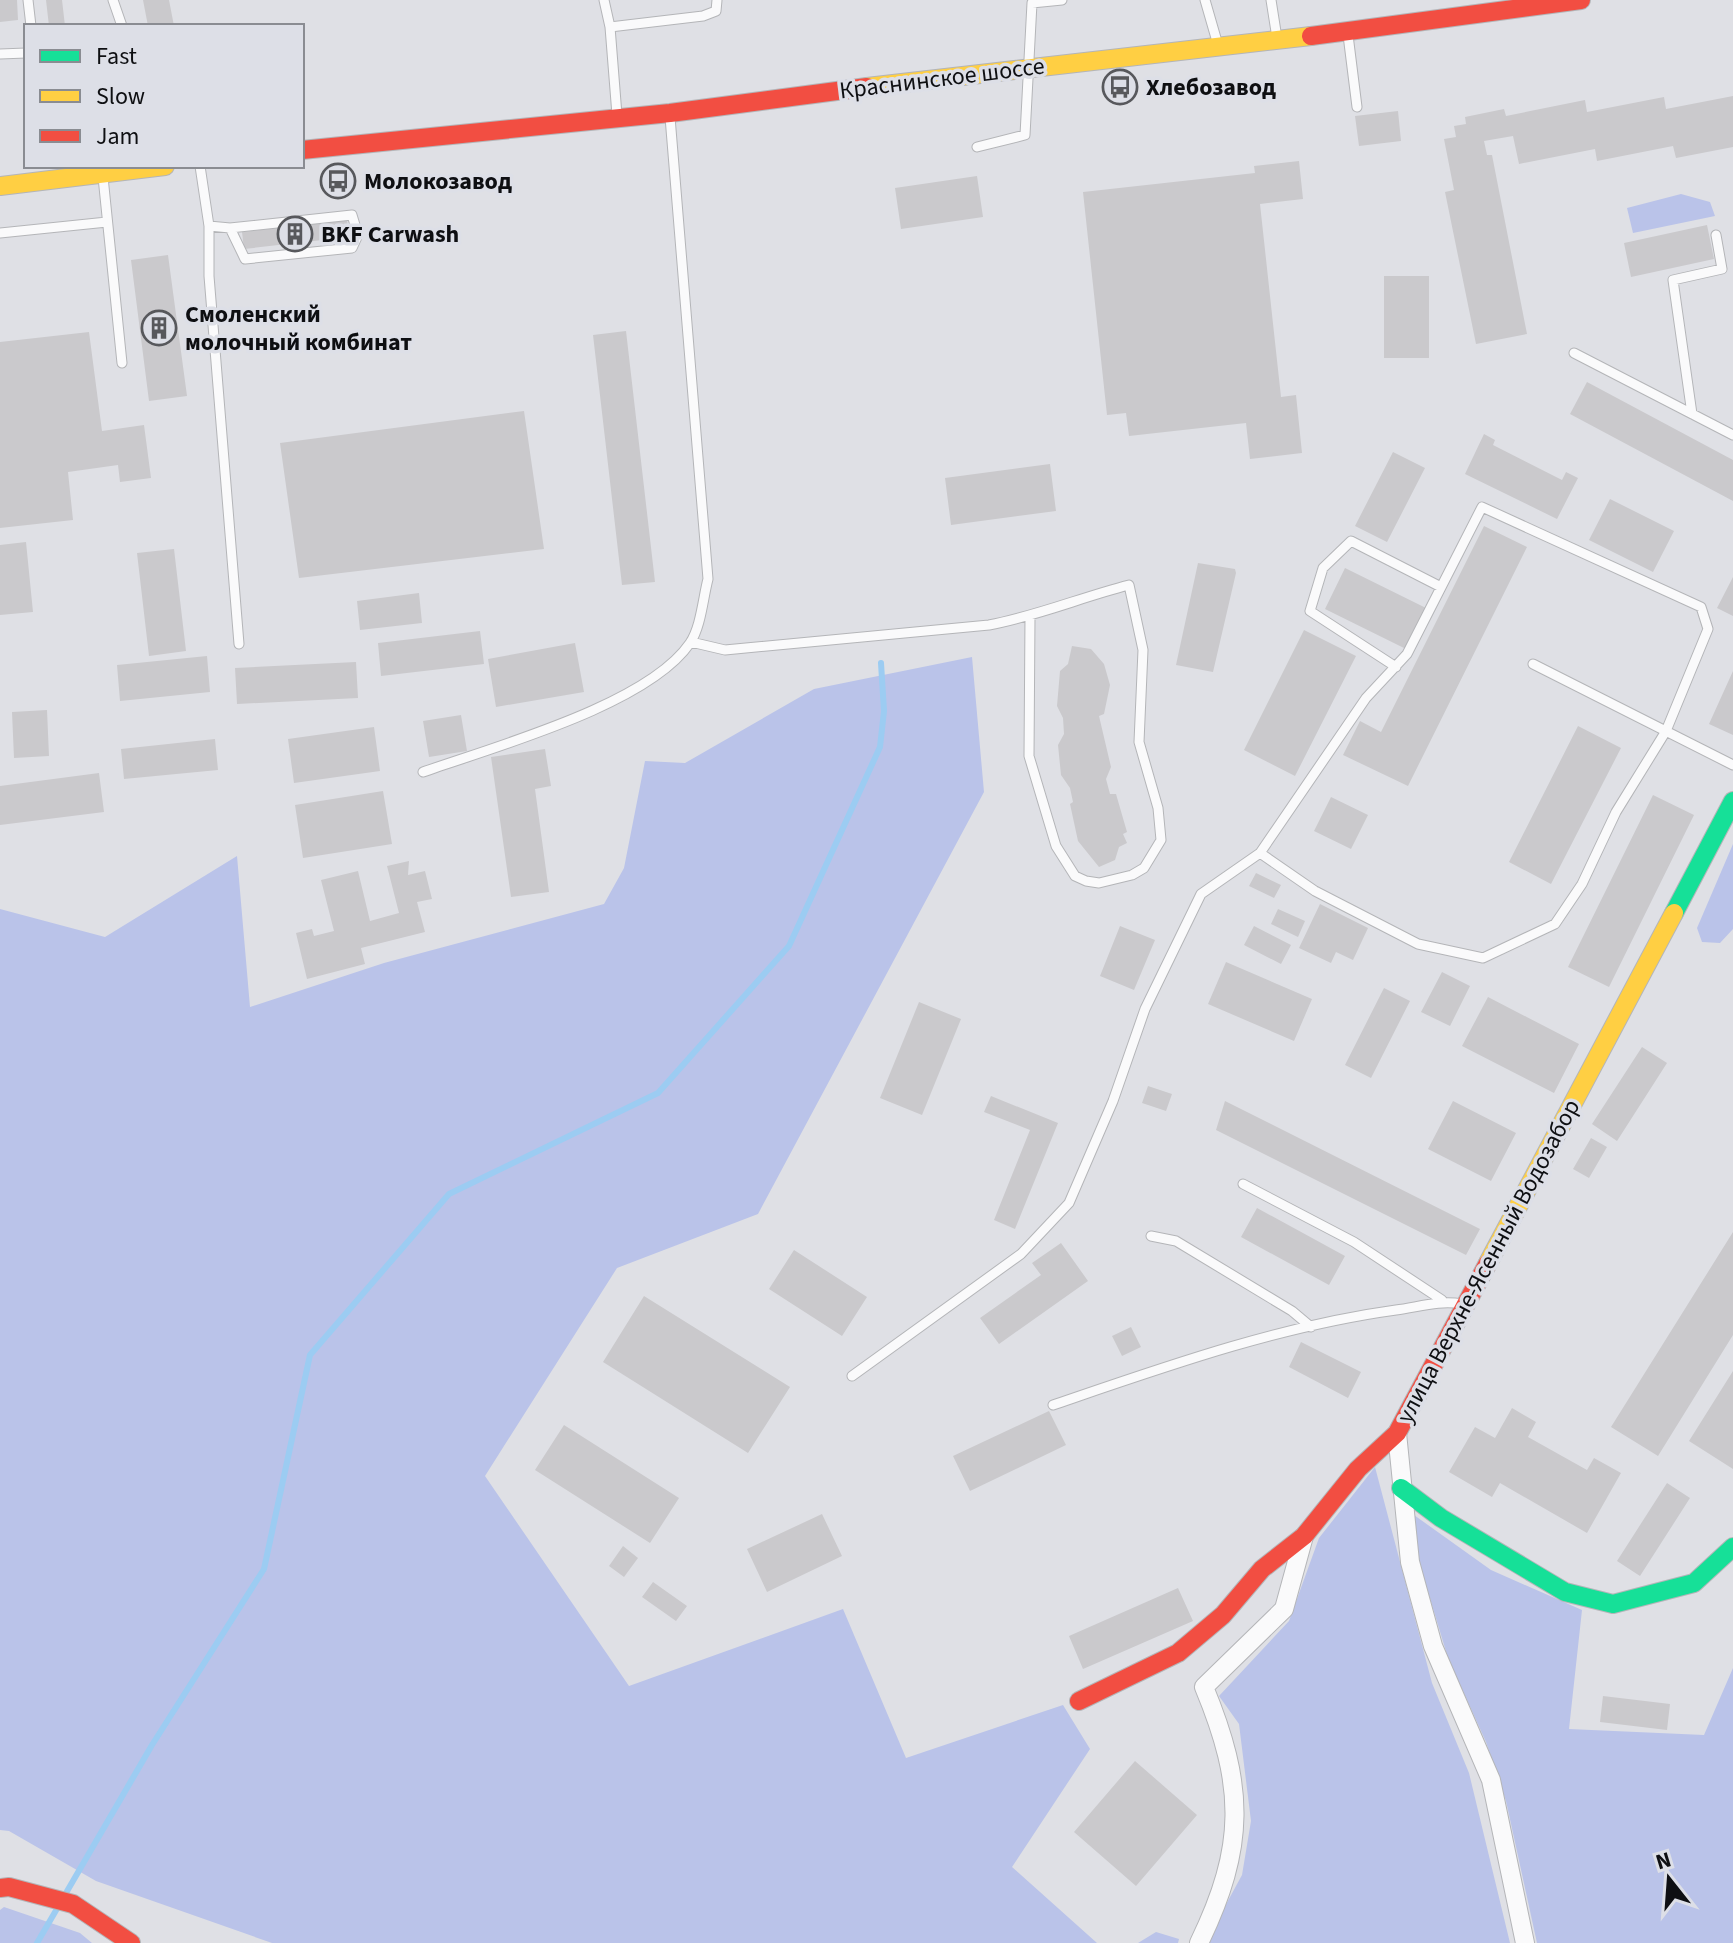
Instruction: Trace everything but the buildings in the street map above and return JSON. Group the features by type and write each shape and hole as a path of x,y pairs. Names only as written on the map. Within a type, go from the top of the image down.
{"street":[{"name":"Краснинское шоссе","path":"304,150 670,113 1031,66 1277,41 1581,0"},
{"path":"0,186 146,168"},
{"name":"улица Верхне-Ясенный Водозабор","path":"1079,1701 1178,1653 1223,1615 1262,1569 1304,1536 1358,1469 1397,1433 1733,801"},
{"path":"1397,1433 1410,1562 1433,1646 1491,1780 1525,1943"},
{"path":"1401,1488 1475,1540 1565,1592 1613,1604 1694,1583 1733,1547"},
{"path":"1199,1943 1220,1899 1236,1832 1227,1742 1204,1687 1284,1609 1304,1536"},
{"path":"0,1888 9,1887 73,1904 131,1943"}],"lane":[{"path":"28,0 31,24"},
{"path":"113,0 121,24"},
{"path":"604,0 610,27 617,118"},
{"path":"610,27 703,16 716,11 717,0"},
{"path":"977,147 1025,135 1032,2 1062,0"},
{"path":"1205,0 1219,48"},
{"path":"1271,0 1277,41"},
{"path":"1347,32 1357,107"},
{"path":"0,54 24,53"},
{"path":"423,772 581,716 662,672 691,642 708,579 670,113"},
{"path":"200,168 209,226 209,276 239,644"},
{"path":"103,174 122,363"},
{"path":"209,226 230,228 352,215 358,235 352,248 245,259 230,228"},
{"path":"0,233 107,222"},
{"path":"1692,414 1673,280 1722,269 1716,235"},
{"path":"1574,353 1733,435"},
{"path":"852,1376 1021,1254 1069,1203 1113,1101 1145,1009 1201,894 1260,853 1366,698 1407,654 1482,507 1701,607 1708,629 1666,731 1616,812 1582,884 1555,924 1483,958 1418,944 1315,891 1260,853"},
{"path":"1396,667 1310,611 1323,568 1351,541 1441,587"},
{"path":"691,642 725,650 989,625 1030,617 1085,596 1129,585 1143,650 1139,742 1158,808 1161,840 1144,868 1132,875 1099,883 1086,881 1075,876 1056,846 1029,756 1030,617"},
{"path":"1533,664 1733,765"},
{"path":"1243,1184 1354,1242 1442,1300 1463,1304"},
{"path":"1151,1236 1176,1241 1292,1311 1311,1327"},
{"path":"1053,1405 1253,1340 1364,1312 1421,1307 1442,1300"}],"shaded area":[{"path":"1681,194 1710,202 1715,216 1633,233 1627,208"},
{"path":"972,657 984,792 758,1214 617,1268 485,1476 629,1686 843,1609 906,1758 1063,1705 1090,1749 1012,1867 1097,1943 272,1943 96,1881 9,1831 0,1830 0,909 105,937 237,856 250,1007 384,963 604,904 624,868 645,761 685,763 814,689"},
{"path":"1733,844 1733,929 1720,943 1702,942 1697,928"},
{"path":"1375,1467 1432,1683 1469,1773 1510,1943 1205,1943 1242,1875 1251,1821 1239,1724 1219,1696 1289,1621 1319,1538"},
{"path":"1414,1515 1491,1570 1582,1610 1569,1729 1704,1735 1733,1668 1733,1943 1537,1943 1506,1801 1486,1742 1448,1658 1419,1562"},
{"path":"4,1907 80,1933 92,1943 0,1943 0,1910"},
{"path":"1156,1932 1179,1939 1178,1943 1138,1943"}],"waterway":[{"path":"66,1893 152,1745 264,1569 310,1355 449,1194 658,1093 789,946 880,747 884,711 881,663"},
{"path":"37,1943 58,1907"}],"traffic: fast":[{"path":"1674,913 1733,801"},
{"path":"1401,1488 1441,1518 1565,1592 1613,1604 1694,1583 1733,1547"}],"traffic: slow":[{"path":"867,87 1311,36"},
{"path":"0,186 148,168"},
{"path":"1488,1263 1674,913"}],"traffic: jam":[{"path":"1311,36 1581,0"},
{"path":"304,150 670,113 867,87"},
{"path":"1079,1701 1178,1653 1223,1615 1262,1569 1304,1536 1358,1469 1397,1433 1488,1263"},
{"path":"0,1888 9,1887 73,1904 131,1943"}],"place":[{"name":"Хлебозавод","path":"1120,87"},
{"name":"Молокозавод","path":"338,181"},
{"name":"BKF Carwash","path":"295,234"},
{"name":"Смоленский молочный комбинат","path":"159,328"}]}
